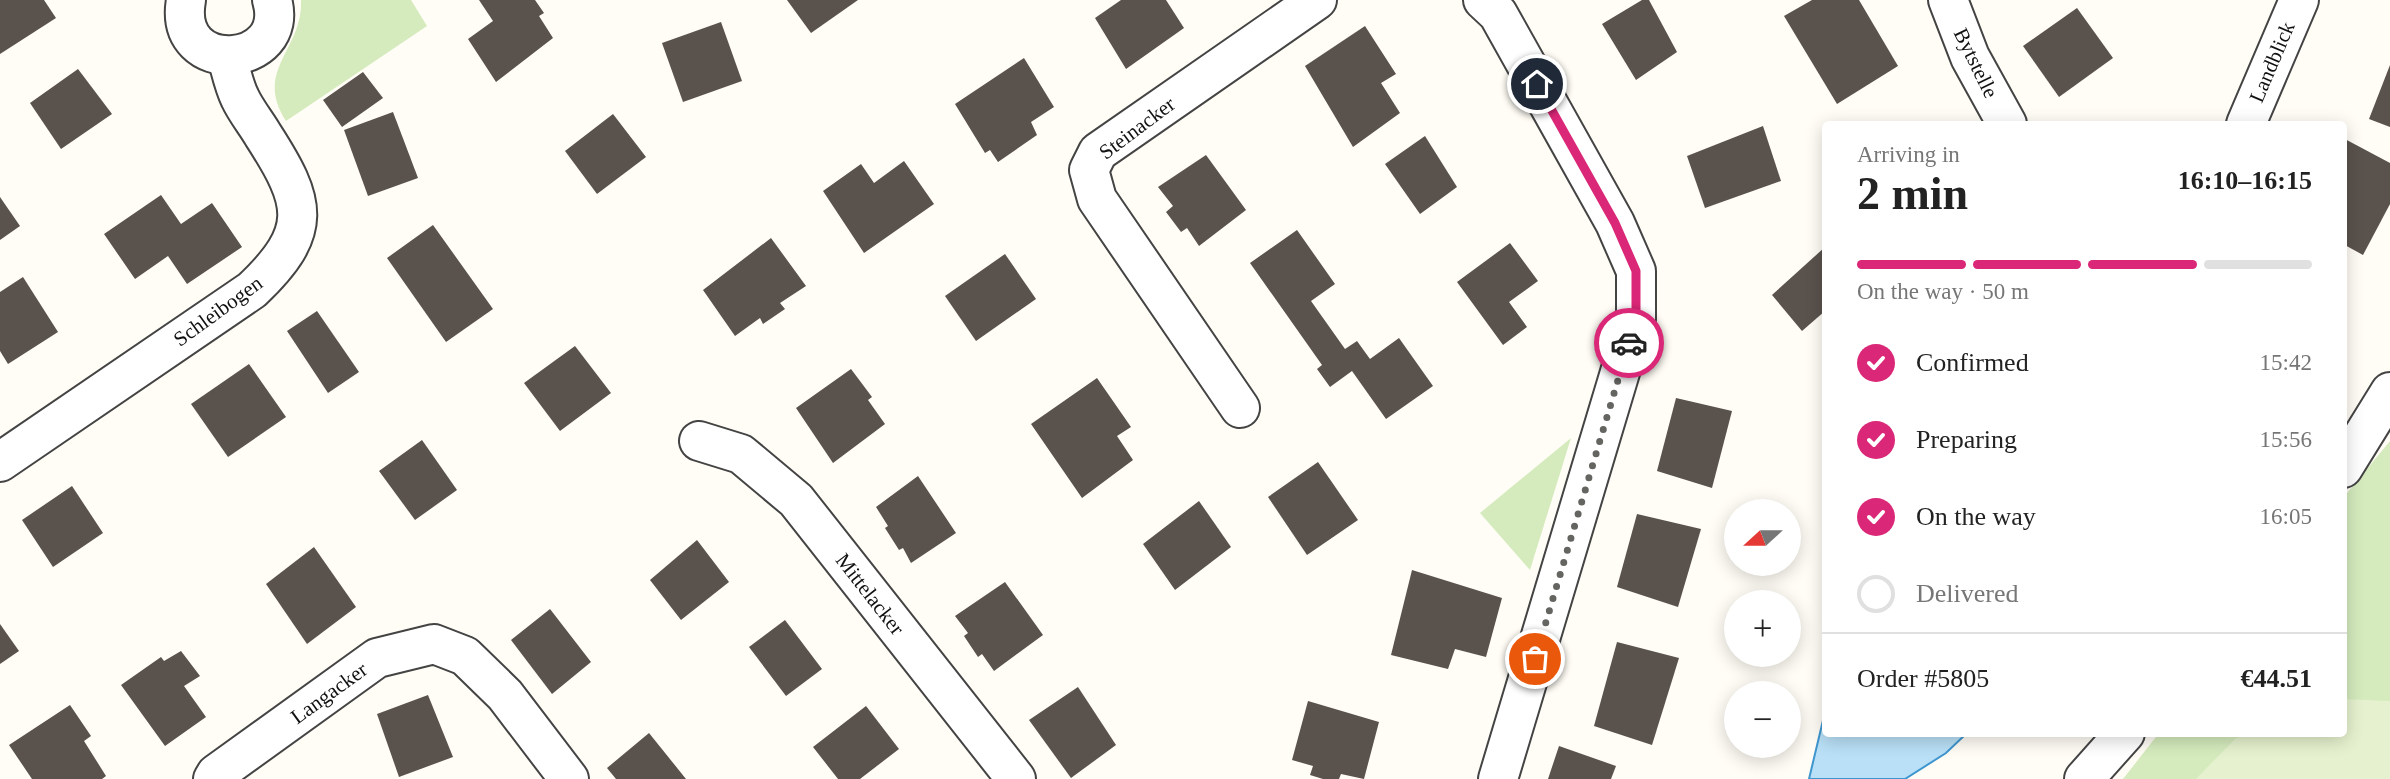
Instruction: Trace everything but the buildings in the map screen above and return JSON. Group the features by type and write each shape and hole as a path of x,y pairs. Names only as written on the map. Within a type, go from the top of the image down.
{"street":[{"path":"186,0 184,17 189,32 198,45 211,54 227,57 242,55 257,48 267,37 273,22 272,0"},
{"name":"Steinacker","path":"1240,408 1097,199 1089,170 1098,152 1317,0"},
{"path":"1483,0 1498,14 1615,223 1636,271 1636,319 1498,779"},
{"name":"Bytstelle","path":"1948,0 1970,57 2005,121"},
{"name":"Landblick","path":"2247,121 2299,0"},
{"name":"Schleibogen","path":"2,456 252,290 285,255 297,230 297,199 272,149 240,98 227,57"},
{"path":"2347,462 2389,397"},
{"name":"Mittelacker","path":"699,441 741,454 796,500 1016,779"},
{"name":"Langacker","path":"213,779 216,774 377,658 434,644 464,656 505,695 569,779"},
{"path":"2084,779 2121,737"}],"green space":[{"path":"301,0 411,0 427,26 286,121 277,103 275,88 277,73 300,17"},
{"path":"1571,438 1530,570 1480,513"},
{"path":"2390,441 2390,779 2123,779 2156,737 2347,737 2347,493"},
{"path":"2347,699 2390,701 2390,779 2196,779 2235,739 2347,737"}],"water":[{"path":"1822,725 1822,737 1963,737 1946,753 1905,779 1809,779"}],"way so far":[{"path":"1535,659 1629,343"}],"route":[{"path":"1537,84 1615,223 1636,271 1636,319 1629,343"}]}
